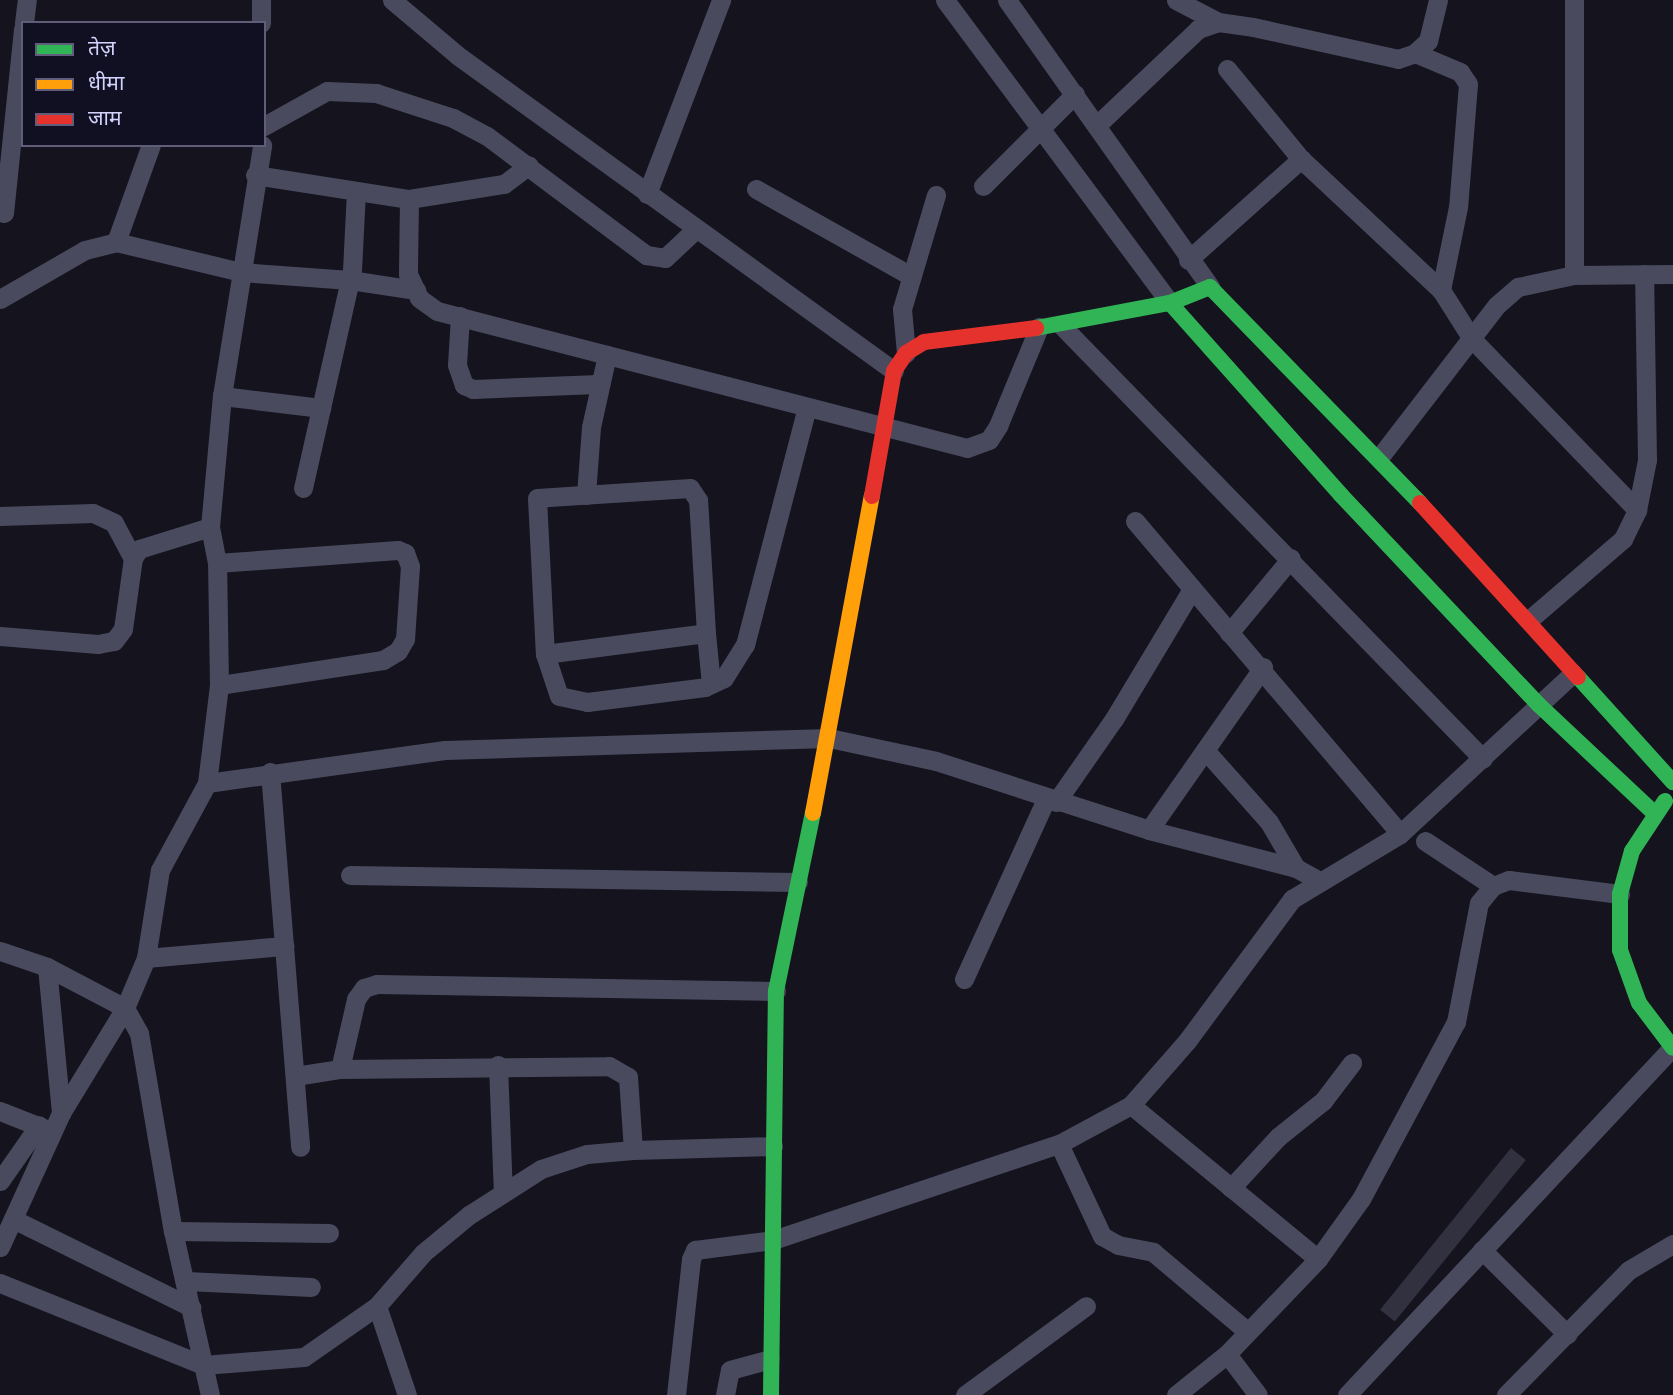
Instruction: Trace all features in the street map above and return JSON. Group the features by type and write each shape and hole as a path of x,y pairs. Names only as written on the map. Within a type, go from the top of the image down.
{"street":[{"path":"24,21 27,0"},
{"path":"261,0 261,21"},
{"path":"392,0 457,55 894,371"},
{"path":"647,194 721,0"},
{"path":"945,0 1170,303 1341,495 1539,705 1654,813"},
{"path":"1176,0 1219,22 1398,59 1415,53 1428,41 1438,0"},
{"path":"1574,0 1574,275"},
{"path":"1012,3 1188,260 1210,287 1379,458 1530,619 1573,673 1673,782"},
{"path":"1097,125 1198,29 1219,22"},
{"path":"4,213 21,45"},
{"path":"1415,53 1461,72 1468,84 1458,207 1441,290"},
{"path":"1227,69 1301,159 1441,290 1472,339 1637,510"},
{"path":"266,125 327,91 376,93 453,118 529,165 646,255 665,258 696,229"},
{"path":"983,186 1075,94"},
{"path":"116,242 150,147"},
{"path":"0,1181 61,1113 125,1008 146,958 160,870 207,783 219,685 217,563 210,527 222,396 262,147"},
{"path":"1188,260 1301,159"},
{"path":"255,175 409,199 504,184 529,165"},
{"path":"756,189 909,275"},
{"path":"303,488 350,279 356,191"},
{"path":"906,353 901,309 909,275 936,195"},
{"path":"409,199 408,274 416,290 438,311 967,448 980,446 998,426 1039,327"},
{"path":"0,299 85,250 116,242 241,272 350,279 416,290"},
{"path":"1530,619 1623,539 1637,510 1647,460 1644,274"},
{"path":"1379,458 1497,305 1518,287 1574,275 1673,274"},
{"path":"771,1395 776,991 829,738 894,371 906,353 934,340 1061,325 1170,303 1210,287"},
{"path":"460,316 457,365 464,385 473,389 598,384"},
{"path":"1061,325 1291,558 1483,759"},
{"path":"586,495 598,384 607,355"},
{"path":"222,396 321,408"},
{"path":"711,684 695,493 690,488 537,498 545,654 552,686 573,702 711,684 724,678 745,645 807,407"},
{"path":"0,516 93,513 114,523 133,558 123,629 114,641 98,644 0,636"},
{"path":"1135,521 1229,633 1263,667 1400,834"},
{"path":"133,558 152,543 210,527"},
{"path":"217,563 398,550 405,553 411,566 405,639 398,651 383,660 219,685"},
{"path":"1229,633 1291,558"},
{"path":"964,979 1051,801 1114,719 1192,589"},
{"path":"545,654 706,633"},
{"path":"1149,830 1263,667"},
{"path":"676,1395 695,1250 773,1240 1059,1143 1130,1105 1187,1041 1292,899 1318,880 1400,834 1573,673"},
{"path":"207,783 270,772 445,750 829,738 936,761 1051,801 1149,830 1296,868 1318,880"},
{"path":"1205,750 1269,822 1296,868"},
{"path":"270,772 300,1147"},
{"path":"1346,1395 1673,1048 1639,1003 1620,950 1620,894 1632,851 1654,813 1673,792"},
{"path":"1425,841 1493,886"},
{"path":"350,875 798,883"},
{"path":"1176,1395 1227,1354 1318,1259 1362,1199 1456,1022 1479,903 1493,886 1509,880 1620,894"},
{"path":"146,958 284,946"},
{"path":"0,951 47,967 125,1008 139,1033 173,1231 210,1395"},
{"path":"47,967 61,1113"},
{"path":"340,1069 356,999 364,988 377,984 776,991"},
{"path":"1231,1188 1278,1137 1323,1101 1352,1063"},
{"path":"295,1076 340,1069 498,1065 621,1069 628,1077 633,1150"},
{"path":"498,1065 503,1193"},
{"path":"1130,1105 1318,1259"},
{"path":"0,1111 46,1129"},
{"path":"0,1247 46,1129"},
{"path":"1059,1143 1102,1236 1118,1245 1153,1252 1248,1332"},
{"path":"0,1283 203,1365 304,1357 377,1306 424,1253 503,1193 541,1168 587,1154 773,1146"},
{"path":"13,1219 191,1307"},
{"path":"173,1231 329,1233"},
{"path":"1506,1395 1629,1270 1673,1244"},
{"path":"1482,1250 1567,1334"},
{"path":"186,1281 311,1287"},
{"path":"377,1306 407,1395"},
{"path":"965,1395 1086,1306"},
{"path":"1227,1354 1258,1395"},
{"path":"725,1395 730,1370 770,1359"}],"building":[{"path":"1511,1148 1526,1160 1395,1322 1380,1310"}],"traffic: fast":[{"path":"1036,328 1170,303 1210,287 1420,503"},
{"path":"1170,303 1341,495 1539,705 1654,813"},
{"path":"1578,677 1673,782"},
{"path":"1665,801 1632,851 1620,894 1620,950 1639,1003 1673,1048"},
{"path":"771,1395 776,991 813,813"}],"traffic: slow":[{"path":"813,813 872,496"}],"traffic: jam":[{"path":"872,496 894,371 906,353 924,342 1036,328"},
{"path":"1420,503 1578,677"}]}
